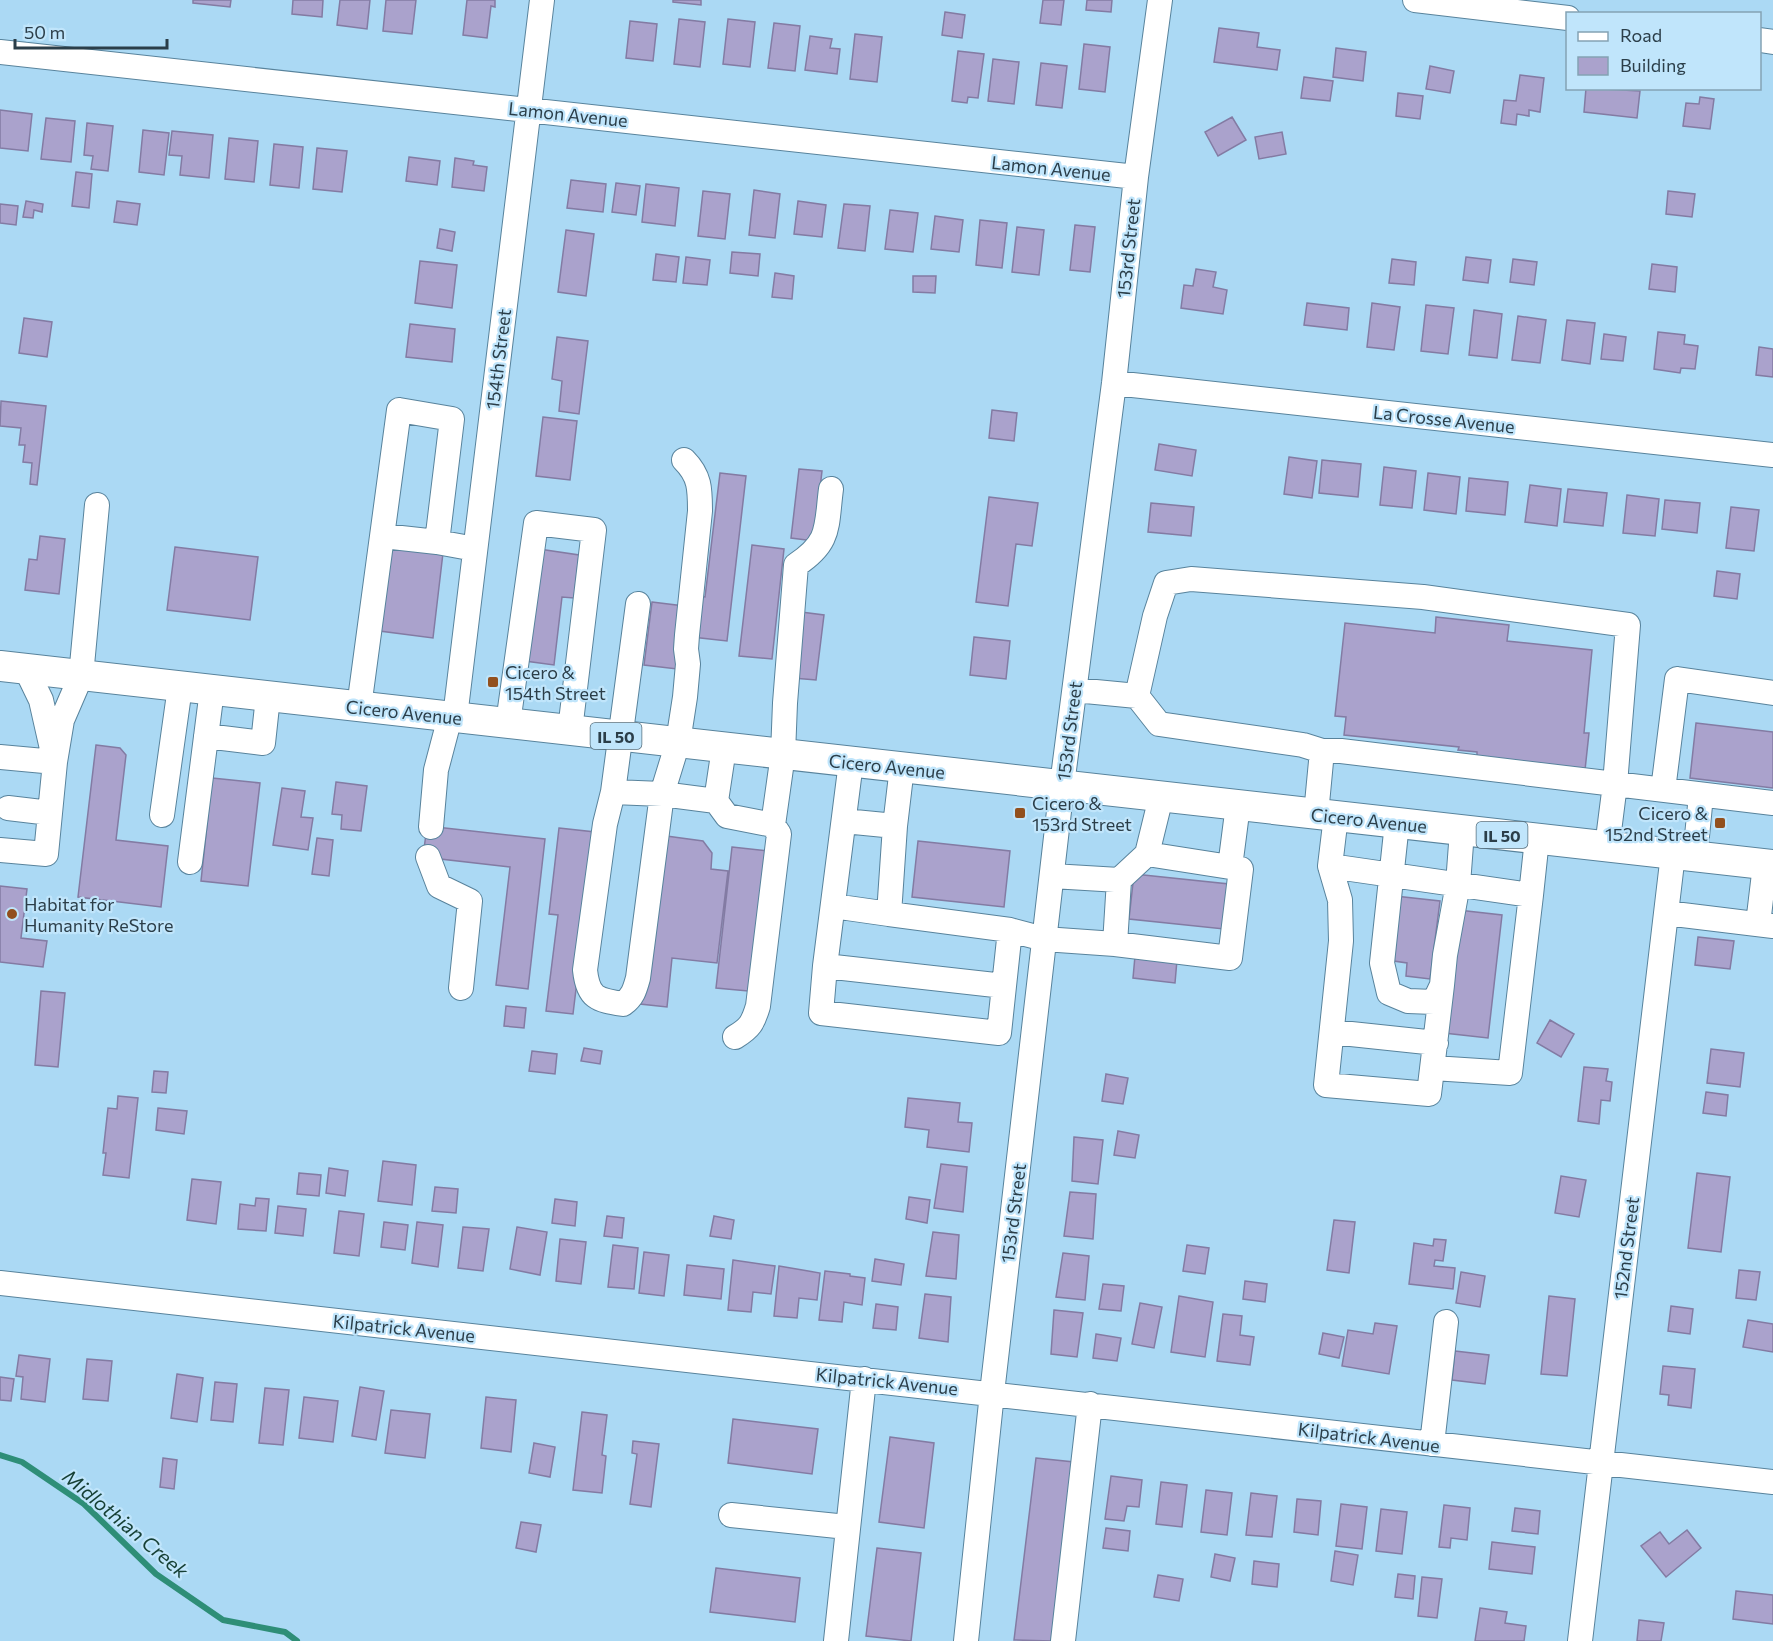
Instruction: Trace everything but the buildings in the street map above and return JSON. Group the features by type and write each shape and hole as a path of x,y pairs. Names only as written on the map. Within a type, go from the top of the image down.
{"main road":[{"name":"Cicero Avenue","path":"13,668 1769,865"}],"street":[{"name":"154th Street","path":"430,826 436,770 452,717 475,549 542,0"},
{"name":"153rd Street","path":"966,1641 992,1393 1062,786 1114,382 1136,177 1160,0"},
{"path":"1415,0 1566,18"},
{"name":"Lamon Avenue","path":"0,51 1136,177"},
{"name":"La Crosse Avenue","path":"1114,382 1773,455"},
{"path":"359,707 399,410 452,418 437,542"},
{"path":"638,604 614,792 605,824 585,970 587,986 595,996 604,1001 623,1004 634,992 638,978 662,794 678,742 685,697 688,664 686,642 700,492 694,471 684,460"},
{"path":"735,1037 754,1021 758,1006 778,834 773,825 783,754 796,566 811,556 824,539 831,489"},
{"path":"0,850 46,854 55,762 62,720 81,675 97,505"},
{"path":"508,723 536,523 594,530 570,730"},
{"path":"383,536 475,549"},
{"path":"1137,696 1155,616 1166,583 1191,579 1423,597 1628,625 1615,784 1607,847"},
{"path":"13,668 41,700 55,762"},
{"path":"1663,790 1677,679 1773,693"},
{"path":"162,815 180,687"},
{"path":"190,862 212,690"},
{"path":"1075,690 1137,696 1159,724 1341,752 1773,803"},
{"path":"206,736 263,743 268,697"},
{"path":"716,801 724,748"},
{"path":"1313,748 1326,815 1330,866 1340,900 1341,941 1326,1085 1429,1094 1442,985 1458,884 1462,831"},
{"path":"0,757 55,762"},
{"path":"851,762 821,1013 999,1033 1010,930"},
{"path":"889,914 895,826 902,768"},
{"path":"614,792 662,794 716,801 728,816 773,825"},
{"name":"152nd Street","path":"1580,1641 1666,912 1701,795"},
{"path":"1115,944 1119,880 1147,854 1161,797"},
{"path":"1230,867 1238,805"},
{"path":"8,808 50,813"},
{"path":"844,821 895,826"},
{"path":"1397,823 1383,963 1389,993 1408,1001 1434,1002 1442,985"},
{"path":"1433,1068 1510,1074 1537,839"},
{"path":"833,906 1010,930 1044,939 1115,944 1230,958 1241,869 1147,854"},
{"path":"428,857 440,886 470,901 461,988"},
{"path":"1666,912 1766,925 1769,865"},
{"path":"1330,866 1531,895"},
{"path":"1052,876 1119,880"},
{"path":"825,966 1004,986"},
{"path":"1332,1032 1436,1043"},
{"name":"Kilpatrick Avenue","path":"0,1283 1773,1482"},
{"path":"1432,1444 1446,1322"},
{"path":"836,1641 864,1379"},
{"path":"1063,1641 1090,1404"},
{"path":"731,1515 847,1527"}],"waterway":[{"name":"Midlothian Creek","path":"0,1455 22,1462 84,1504 156,1574 223,1620 285,1632 297,1641"}],"place":[{"name":"Cicero & 154th Street","path":"493,682"},
{"name":"Cicero & 153rd Street","path":"1020,813"},
{"name":"Cicero & 152nd Street","path":"1720,823"},
{"name":"Habitat for Humanity ReStore","path":"12,914"}]}
